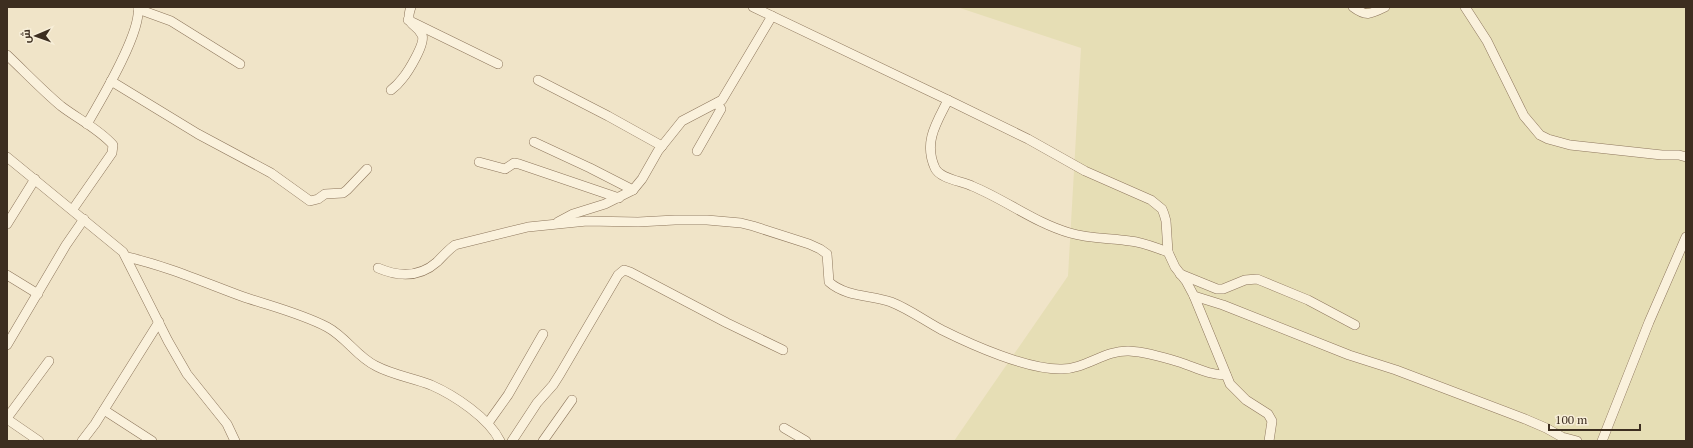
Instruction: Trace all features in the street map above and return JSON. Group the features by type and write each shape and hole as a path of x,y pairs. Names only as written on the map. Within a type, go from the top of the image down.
{"street":[{"path":"391,90 402,80 411,66 422,43 423,38 421,34 408,20 410,7"},
{"path":"753,7 1028,139 1085,171 1151,200 1162,208 1166,221 1168,252 1175,267 1194,296 1230,384 1241,396 1268,414 1272,421 1270,441"},
{"path":"1353,7 1362,13 1369,14 1385,7"},
{"path":"1465,7 1487,41 1524,116 1540,135 1548,139 1570,145 1641,153 1679,154 1686,157"},
{"path":"87,124 126,53 138,20 138,8 171,21 240,64"},
{"path":"556,224 573,214 619,198 633,190 642,179 662,146 682,121 717,103 726,94 772,16"},
{"path":"408,20 498,64"},
{"path":"7,55 53,99 113,145 112,152 73,209"},
{"path":"538,80 662,146"},
{"path":"111,81 198,134 271,173 310,202 325,194 343,193 367,169"},
{"path":"948,100 932,131 930,139 932,159 938,173 972,186 1032,218 1069,233 1090,238 1142,243 1168,252"},
{"path":"697,151 721,109 717,103"},
{"path":"534,142 633,190"},
{"path":"7,157 73,209 123,252 127,257 187,374 227,424 235,441"},
{"path":"479,162 505,169 514,163 519,164 619,198"},
{"path":"7,224 36,180"},
{"path":"7,345 66,245 84,219"},
{"path":"378,268 392,274 414,274 426,271 455,245 528,228 556,224 587,221 638,222 686,219 741,223 798,240 820,249 827,254 829,282 834,287 849,293 892,303 942,330 972,344 1034,366 1063,369 1077,366 1111,354 1128,351 1161,357 1211,374 1226,375"},
{"path":"1602,441 1649,322 1686,237"},
{"path":"127,257 162,266 232,293 291,311 327,327 343,337 371,364 442,391 465,405 488,423 497,434 500,441"},
{"path":"512,441 537,403 553,385 618,274 624,270 783,350"},
{"path":"1180,274 1210,287 1223,289 1245,280 1257,279 1296,294 1332,311 1355,325"},
{"path":"7,275 38,294"},
{"path":"1194,296 1223,305 1349,355 1396,370 1525,419 1546,428 1563,439 1577,441"},
{"path":"82,441 104,410 159,322"},
{"path":"488,423 508,395 543,334"},
{"path":"39,441 7,418 49,361"},
{"path":"543,441 572,400"},
{"path":"104,410 152,441"},
{"path":"784,428 806,441"}],"shaded area":[{"path":"957,7 1686,7 1686,441 954,441 1068,276 1081,48"}]}
